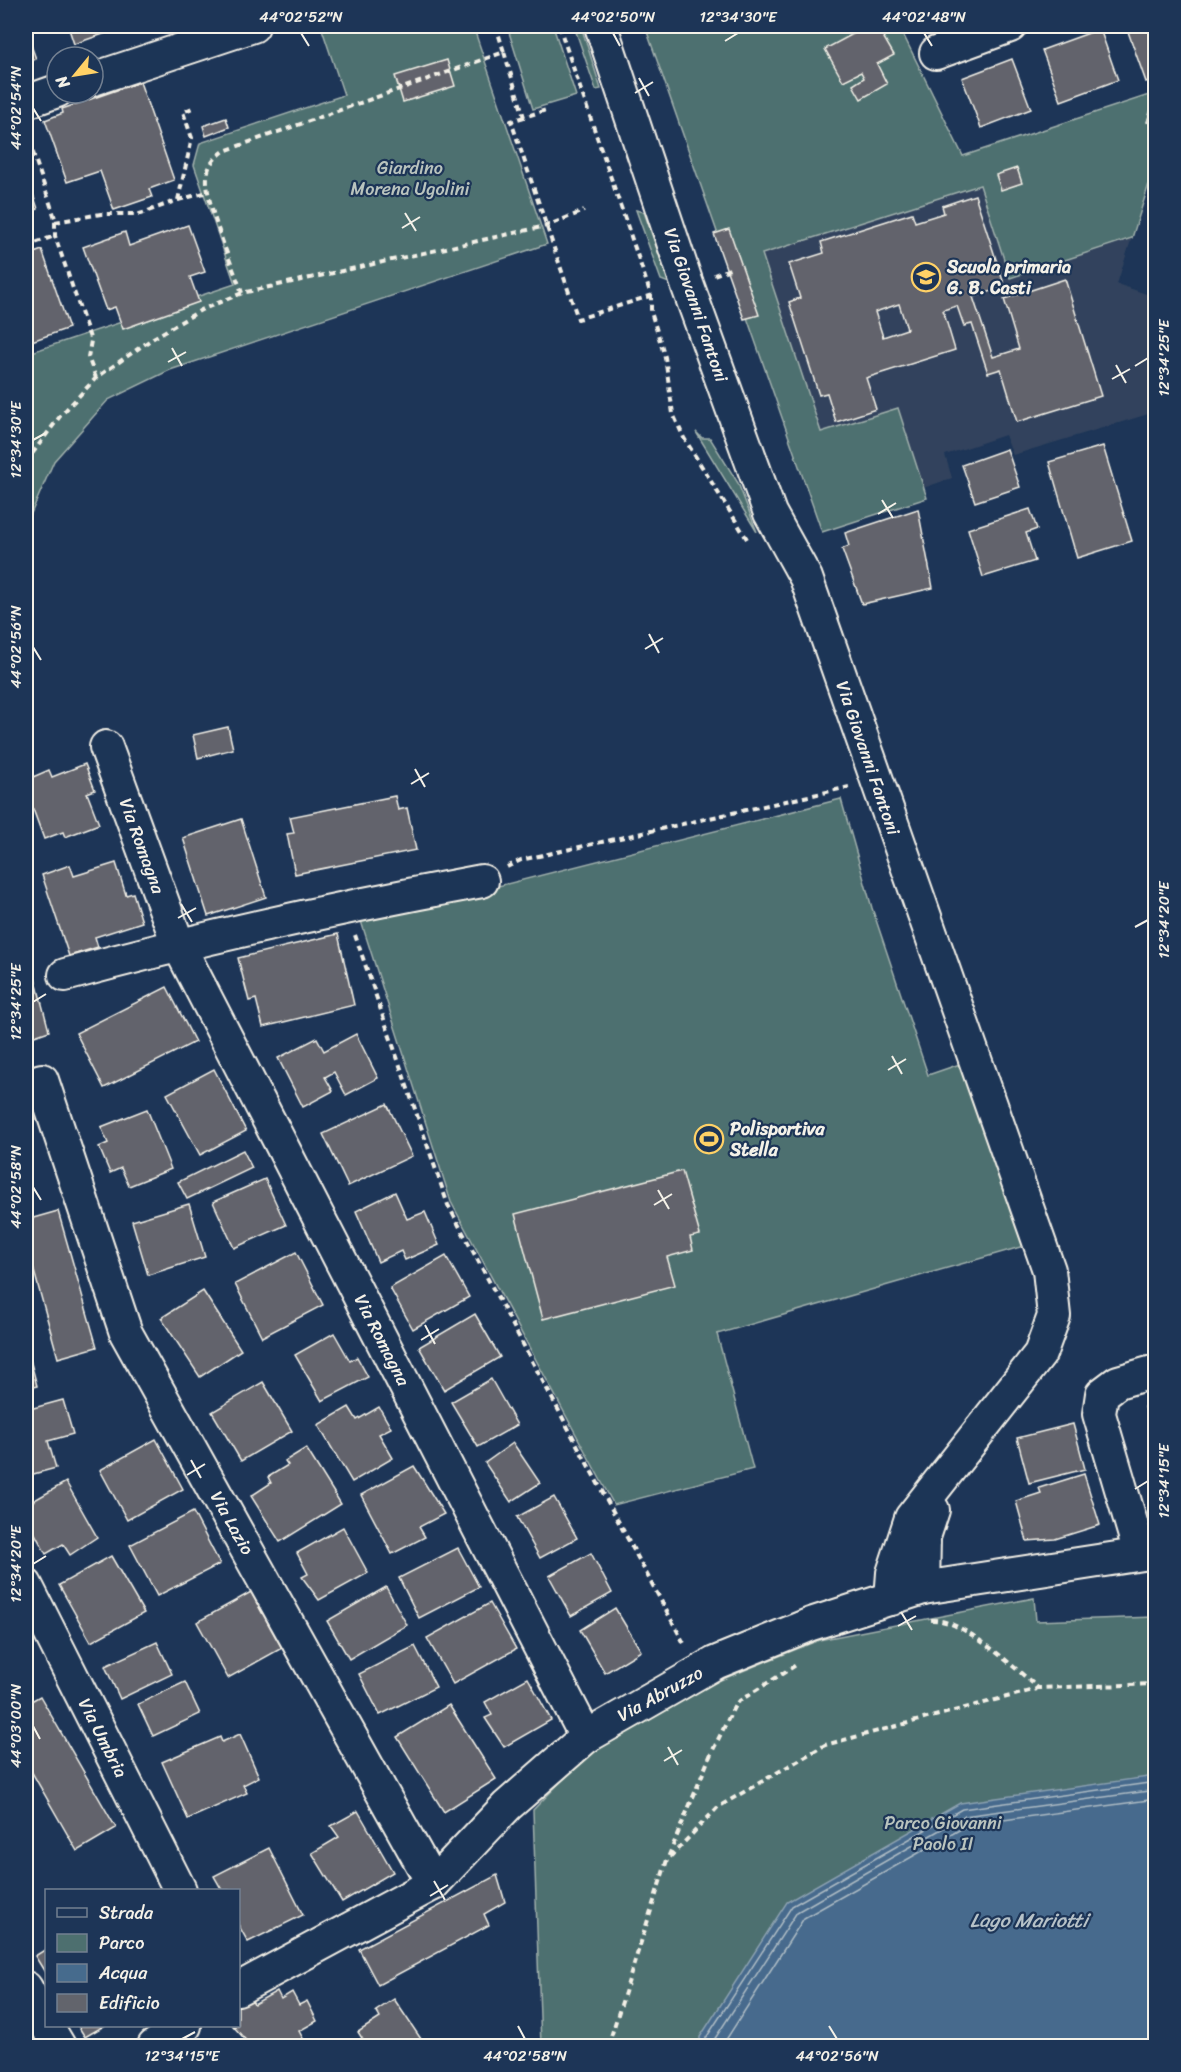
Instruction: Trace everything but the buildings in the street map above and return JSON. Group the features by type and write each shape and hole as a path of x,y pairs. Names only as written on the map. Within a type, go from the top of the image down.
{"street":[{"path":"105,75 253,26"},
{"name":"Via Giovanni Fantoni","path":"601,26 687,284 770,513 806,578 1049,1270 1054,1316 1040,1354 911,1518 893,1573 891,1599"},
{"path":"936,52 1010,26"},
{"path":"26,102 45,95"},
{"name":"Via Romagna","path":"106,747 178,944 586,1737"},
{"path":"65,975 178,944 345,906 482,880"},
{"name":"Via Lazio","path":"34,1082 126,1333 433,1884"},
{"path":"1148,1552 1099,1414 1102,1394 1118,1382 1155,1371"},
{"name":"Via Giovanni Fantoni","path":"923,1588 924,1537 946,1473"},
{"name":"Via Abruzzo","path":"240,1988 433,1884 507,1806 586,1737 699,1671 811,1624 923,1588 1148,1552"},
{"name":"Via Umbria","path":"26,1585 179,1889"},
{"path":"26,1988 45,2021"},
{"path":"48,2027 59,2046"},
{"path":"154,2046 182,2027"}],"path":[{"path":"496,26 524,117"},
{"path":"559,26 651,295 651,312 665,357 673,414 684,438 752,548"},
{"path":"242,293 208,192 207,174 213,160 225,151 504,52"},
{"path":"178,200 192,138 183,112 195,107"},
{"path":"549,109 511,121 579,319 651,295"},
{"path":"26,131 55,222 55,236 92,341 88,357 96,378"},
{"path":"55,222 101,214 140,214 208,192"},
{"path":"26,462 61,415 96,378 155,337 201,310 242,293 546,225 584,212"},
{"path":"26,246 55,236"},
{"path":"482,880 520,860 876,780"},
{"path":"345,906 448,1205 699,1671"},
{"path":"930,1620 941,1619 979,1639 1038,1688"},
{"path":"608,2046 667,1860 710,1756 736,1703 804,1660"},
{"path":"667,1860 718,1807 825,1745 1038,1688 1155,1684"}],"shaded area":[{"name":"Scuola primaria G. B. Casti","path":"645,26 899,26 963,156 1155,93 1155,165 1117,284 1155,297 1155,412 1013,455 1005,435 945,455 952,478 923,488 927,498 822,532"}],"green space":[{"name":"Giardino Morena Ugolini","path":"321,26 473,26 547,244 170,370 108,400 54,461 26,525 26,354 235,284 194,165 200,143 344,95"},
{"path":"507,26 553,26 576,96 533,109"},
{"path":"574,26 581,26 601,89 596,90"},
{"path":"645,26 899,26 963,156 1155,93 1155,165 1132,238 1010,278 980,185 762,254 821,432 898,408 927,498 822,532"},
{"path":"636,210 644,212 669,283 661,280"},
{"path":"696,432 702,438 710,438 738,483 757,532"},
{"name":"Polisportiva Stella","path":"841,799 872,908 928,1075 960,1064 1024,1246 717,1334 753,1469 614,1505 451,1202 361,921"},
{"name":"Parco Giovanni Paolo II","path":"1034,1598 1036,1621 1155,1617 1155,2046 541,2046 533,1810 593,1749 674,1699 819,1640"}],"water":[{"name":"Lago Mariotti","path":"1155,1776 1155,2046 700,2046 700,2037 787,1902 960,1803"}],"place":[{"name":"Scuola primaria G. B. Casti","path":"926,277"},
{"name":"Polisportiva Stella","path":"709,1139"}]}
